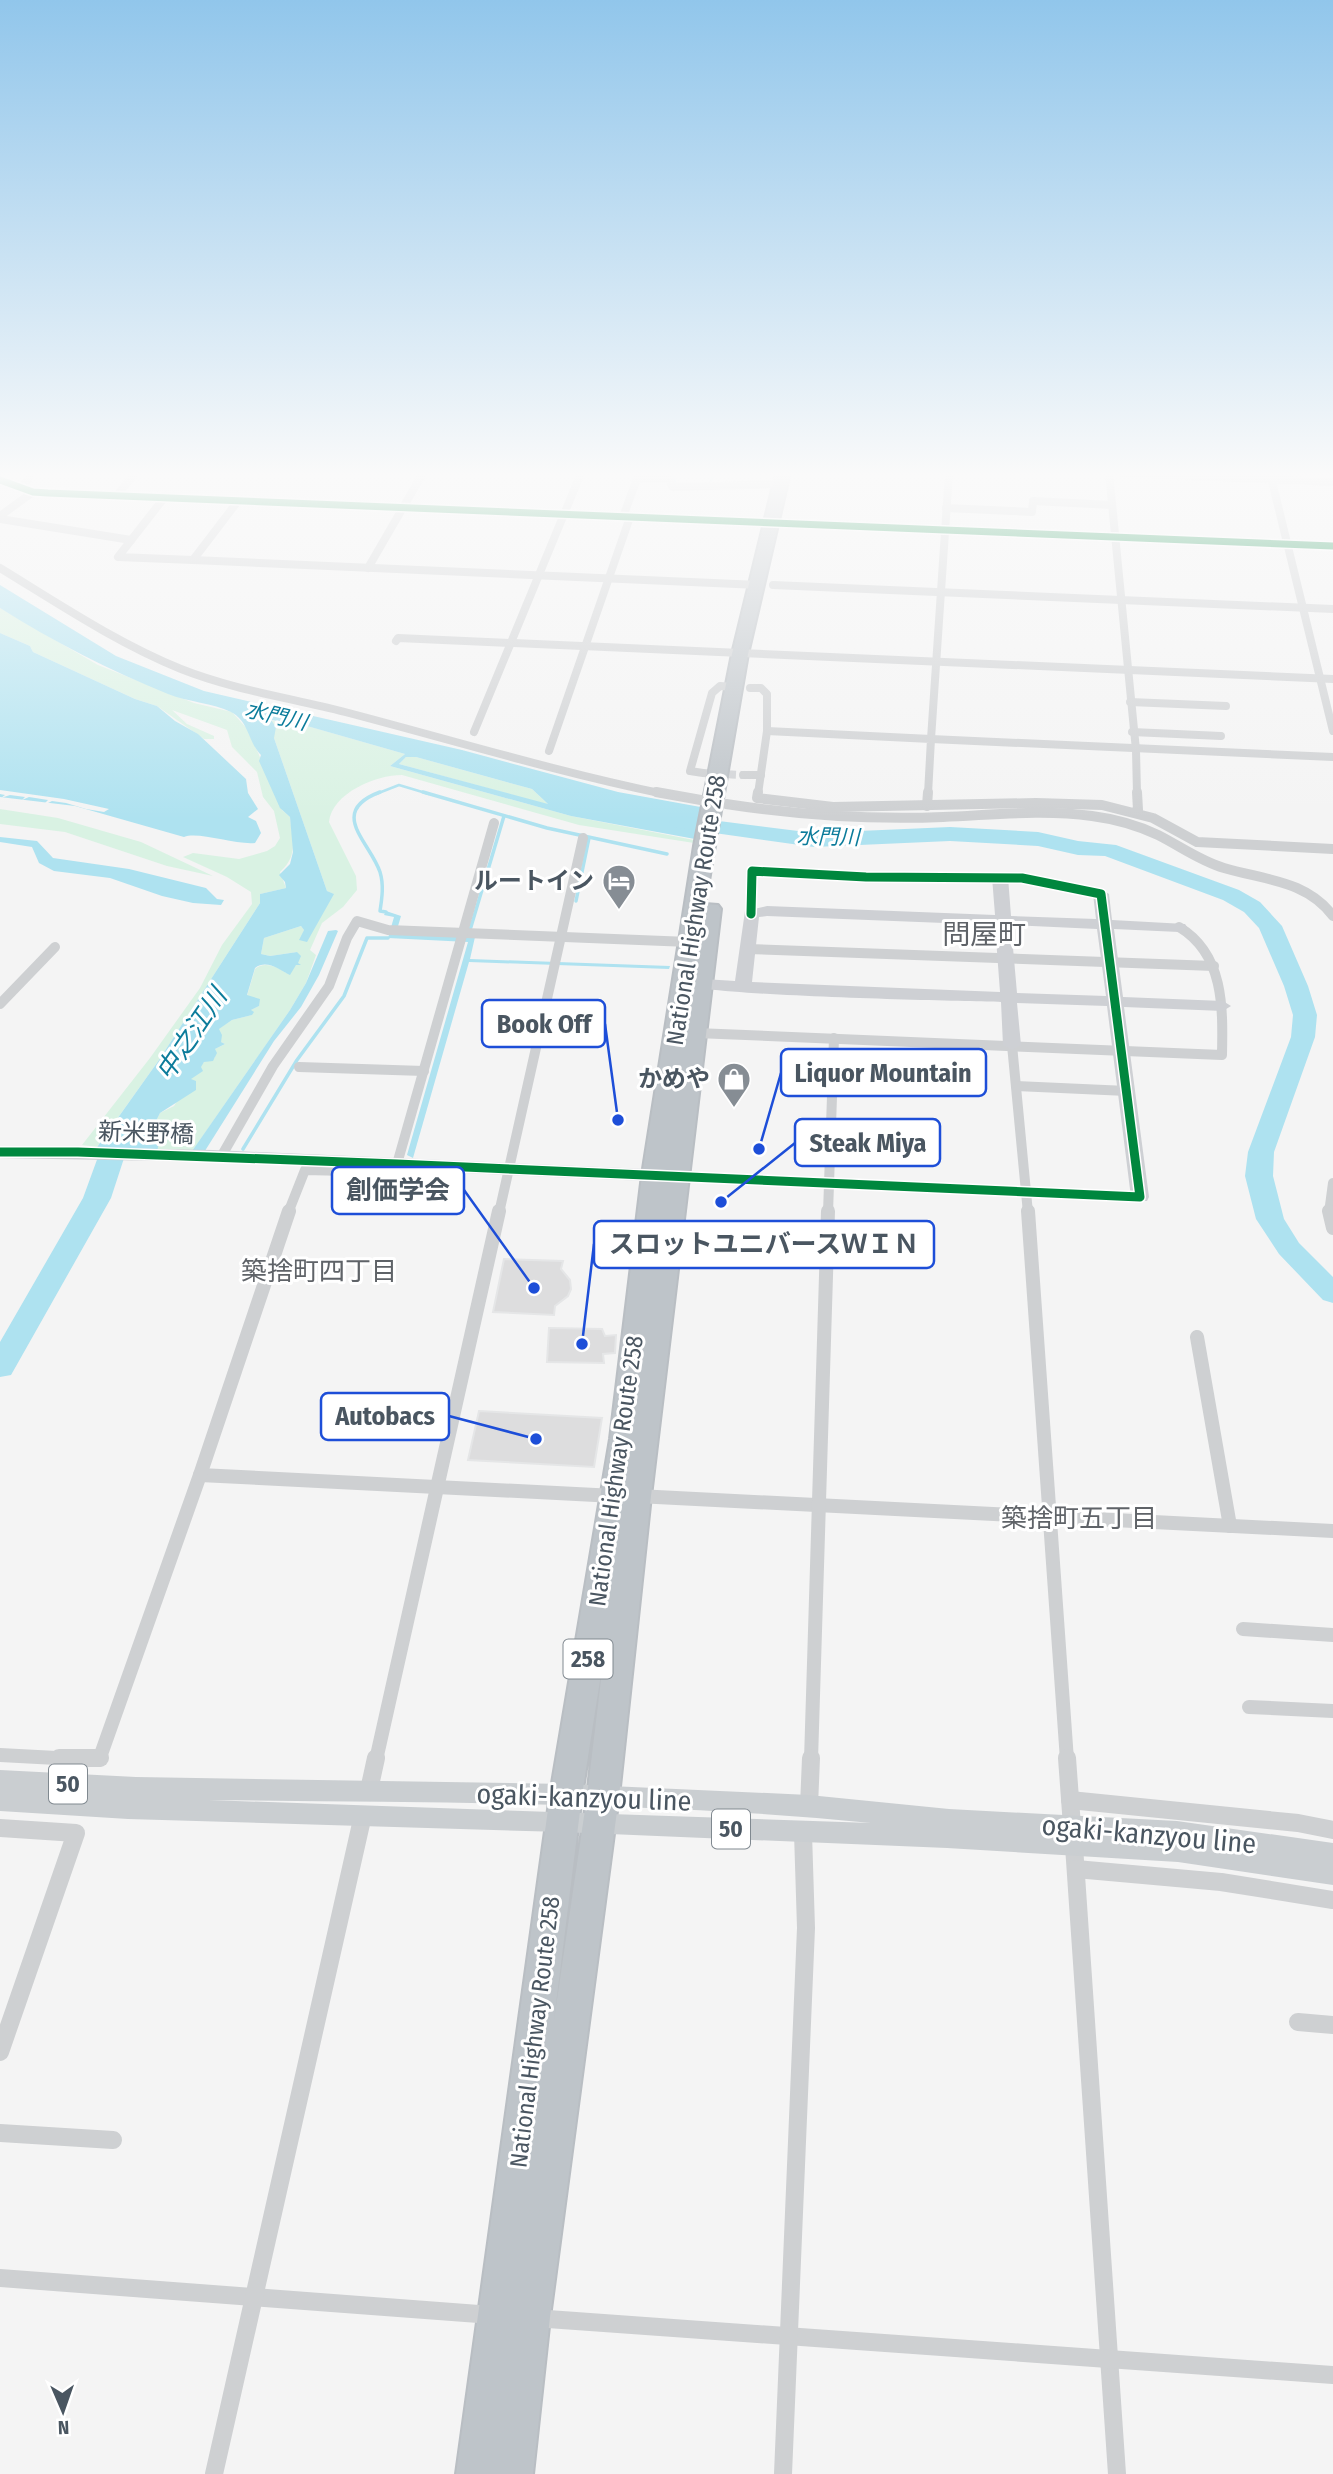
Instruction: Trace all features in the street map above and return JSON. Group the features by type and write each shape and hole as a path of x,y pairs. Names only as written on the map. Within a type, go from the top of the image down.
{"highway":[{"name":"National Highway Route 258","path":"512,2474 530,2317 601,1810 626,1496 666,1176 711,846 742,687 765,588"},
{"name":"National Highway Route 258","path":"666,1176 696,1033 690,942 711,846"},
{"name":"National Highway Route 258","path":"477,2474 564,1808 626,1496"}],"main road":[{"name":"ogaki-kanzyou line","path":"0,1780 132,1798"},
{"name":"ogaki-kanzyou line","path":"0,1800 132,1798 564,1808 806,1820 947,1837 1177,1832 1333,1854"},
{"name":"ogaki-kanzyou line","path":"1073,1835 1333,1874"}],"street":[{"path":"35,588 136,648 184,670 227,684 331,708 595,779 718,805 800,815 863,818 1053,813 1109,820 1148,830 1198,858 1221,867 1301,888 1328,907 1333,916"},
{"path":"474,732 533,588"},
{"path":"550,751 605,588"},
{"path":"852,588 1333,609"},
{"path":"927,806 941,588"},
{"path":"1119,588 1132,732 1136,750 1138,810 1135,812"},
{"path":"1298,588 1333,731"},
{"path":"396,641 398,638 1333,680"},
{"path":"703,773 690,771 712,693 720,686 761,688 767,694 768,731 757,798 833,807 1072,803 1135,812 1173,827 1197,842 1333,849"},
{"path":"1130,702 1226,706"},
{"path":"768,731 1333,757"},
{"path":"1132,732 1222,736"},
{"path":"743,775 761,775"},
{"path":"0,1755 99,1760 200,1475 282,1228 305,1170 390,1172 397,1164 494,823"},
{"path":"214,2474 583,838"},
{"path":"666,1176 1140,1197 1101,894 1057,883 1000,877 866,877 752,871 751,914 743,987"},
{"path":"1000,877 1012,1045 1027,1192 1117,2474"},
{"path":"696,1033 1222,1055 1223,1006 1214,966 1193,932 1179,928 1105,924 767,911 751,914"},
{"path":"217,1157 274,1066 329,986 347,938 357,921 388,930 462,937 560,936 690,942"},
{"path":"0,1004 55,947"},
{"path":"747,949 1214,966"},
{"path":"693,984 1223,1006"},
{"path":"783,2474 806,1928 806,1820 834,1038"},
{"path":"299,1066 424,1071"},
{"path":"1016,1086 1126,1091"},
{"name":"新米野橋","path":"0,1153 78,1152 666,1176"},
{"path":"1333,1183 1329,1213 1333,1228"},
{"path":"1196,1337 1230,1526"},
{"path":"200,1475 1333,1531"},
{"path":"1243,1629 1333,1635"},
{"path":"1250,1707 1333,1711"},
{"path":"1073,1835 1298,1823 1333,1830"},
{"path":"0,1828 76,1833 0,2052"},
{"path":"1073,1835 1222,1882 1333,1900"},
{"path":"1298,2022 1333,2025"},
{"path":"0,2133 113,2140"},
{"path":"0,2278 499,2316"},
{"path":"530,2317 1333,2375"}],"green space":[{"path":"0,608 98,665 194,703 232,712 249,731 282,810 290,817 292,853 280,872 286,888 260,894 260,903 159,1060 97,1147 82,1145 200,988 222,945 252,904 251,892 227,877 183,857 193,853 239,859 267,851 275,846 280,838 274,811 263,797 257,772 232,747 227,730 172,710 187,724 214,736 214,739 204,739 157,706 135,699 33,652 30,646 0,633"},
{"path":"271,720 300,724 405,754 390,766 571,816 694,840 694,843 579,825 402,775 380,778 357,788 338,802 329,822 356,876 357,890 343,907 322,923 310,950 316,955 306,983 193,1150 157,1149 160,1139 155,1123 160,1113 174,1106 193,1075 202,1071 200,1067 204,1062 215,1058 215,1049 225,1044 221,1042 218,1029 232,1020 252,1015 251,1010 259,1006 258,999 247,996 255,969 270,965 286,973 298,963 297,952 270,956 261,954 264,938 301,926 304,930 302,936 333,894 327,891 274,738"},
{"path":"406,757 416,757 532,789 549,805 399,764"},
{"path":"0,809 58,818 141,842 213,876 167,866 65,832 0,824"}],"water":[{"path":"0,588 6,588 116,656 204,691 462,750 618,792 717,810 711,842 571,816 390,766 405,754 300,724 271,720 276,727 274,738 327,891 334,894 307,942 299,940 304,930 301,926 264,938 261,954 270,956 297,952 301,956 298,963 301,965 296,965 290,975 268,965 255,968 247,995 260,999 259,1006 251,1010 254,1012 252,1015 232,1020 219,1029 221,1042 225,1044 215,1049 217,1053 213,1061 204,1062 201,1067 203,1071 191,1079 196,1081 196,1090 160,1113 155,1123 161,1133 157,1152 95,1150 159,1060 260,903 260,894 286,888 279,875 290,864 293,852 290,817 280,808 259,761 261,755 237,716 216,707 168,694 124,675 0,608","holes":["406,757 416,757 532,789 548,804 399,764"]},
{"path":"0,633 30,646 33,652 135,699 157,706 175,721 198,734 246,779 248,793 258,809 248,817 256,821 261,833 255,843 198,836 184,837 75,806 0,797"},
{"path":"0,837 37,841 53,858 129,869 206,888 217,899 224,900 221,905 193,903 162,896 110,878 54,871 39,863 32,847 0,842"},
{"path":"386,911 401,916 396,933 475,937 470,959 670,966 669,969 469,962 413,1158 407,1155 468,942 388,938 394,917 384,915"},
{"path":"328,931 338,931 319,975 301,1007 274,1041 203,1154 190,1154 290,1010 306,983"}],"pier":[{"path":"0,790 64,799 109,809 104,812 66,803 45,803 48,800 29,797 22,800 25,797 10,795 1,798 5,795 0,794"}],"building":[{"path":"504,1259 563,1261 561,1269 570,1280 571,1289 568,1296 555,1306 554,1315 493,1312"},
{"path":"549,1328 602,1329 605,1336 616,1335 615,1353 603,1354 604,1363 547,1362"},
{"path":"479,1411 602,1418 594,1467 468,1460"}],"waterway":[{"path":"376,794 399,785 429,794"},
{"path":"376,794 380,792"},
{"path":"423,792 547,828 667,854"},
{"path":"376,794 364,800 356,809 354,818 356,828 380,872 380,911 386,912"},
{"path":"470,930 504,816"},
{"name":"水門川","path":"680,822 814,840 950,834 1038,839 1078,848 1108,850 1231,895 1252,907 1270,926 1296,986 1305,1015 1303,1037 1261,1152 1259,1176 1270,1219 1289,1248 1333,1294"},
{"path":"576,901 589,838"},
{"path":"243,1149 297,1060 344,996 367,938 388,938"},
{"name":"中之江川","path":"0,1368 97,1198 115,1146 128,1127"}],"tunnel":[{"path":"703,773 743,775"}],"cycle path":[{"path":"0,1152 78,1152 397,1164 1140,1197 1101,894 1022,878 866,877 752,871 751,914"}],"place":[{"name":"ルートイン","path":"619,911"},
{"name":"かめや","path":"734,1109"},
{"name":"Book Off","path":"618,1120"},
{"name":"Liquor Mountain","path":"759,1149"},
{"name":"Steak Miya","path":"721,1202"},
{"name":"創価学会","path":"534,1288"},
{"name":"スロットユニバースＷＩＮ","path":"582,1344"},
{"name":"Autobacs","path":"536,1439"}],"district":[{"name":"問屋町","path":"984,934"},
{"name":"築捨町四丁目","path":"319,1271"},
{"name":"築捨町五丁目","path":"1079,1518"}]}
